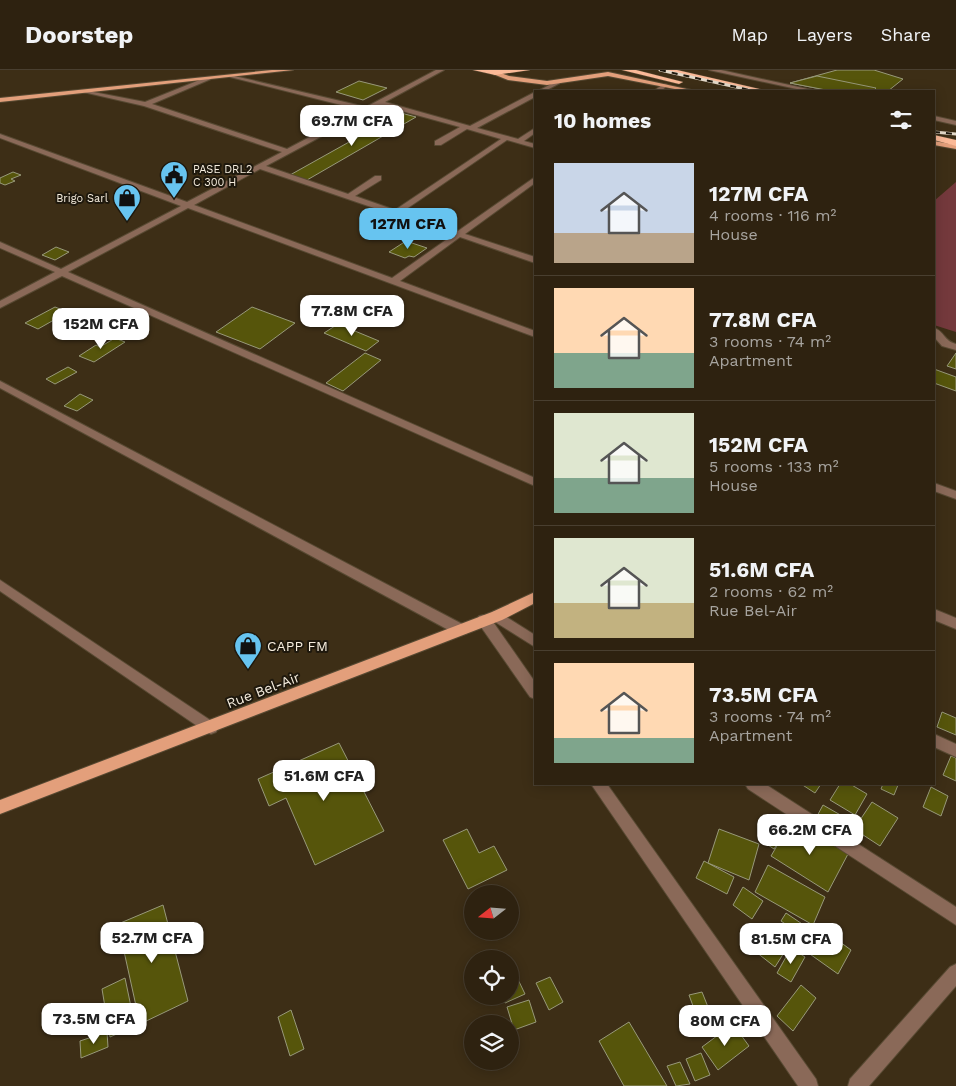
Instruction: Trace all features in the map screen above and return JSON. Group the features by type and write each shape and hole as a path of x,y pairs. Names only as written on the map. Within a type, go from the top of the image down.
{"highway":[{"path":"477,70 495,73 526,70"},
{"path":"626,70 703,87"},
{"path":"667,70 759,90"},
{"path":"935,128 956,134"},
{"path":"935,138 956,143"}],"main road":[{"path":"0,94 212,71 232,73 290,70"},
{"path":"530,70 526,75 529,78 547,83"},
{"path":"0,100 209,78 232,73"},
{"path":"495,73 508,78 547,83 608,74 688,90"},
{"path":"935,143 956,147"},
{"name":"Rue Bel-Air","path":"0,807 211,728 461,630 534,597"}],"street":[{"path":"0,305 441,70"},
{"path":"712,70 809,90"},
{"path":"232,73 368,110"},
{"path":"146,104 209,78"},
{"path":"543,90 559,82"},
{"path":"658,90 665,85"},
{"path":"85,91 146,104 289,152"},
{"path":"438,143 534,94"},
{"path":"381,103 534,146"},
{"path":"935,118 956,123"},
{"path":"518,142 534,131"},
{"path":"0,136 534,334"},
{"path":"396,213 506,138"},
{"path":"261,167 531,258"},
{"path":"348,196 378,178"},
{"path":"393,282 534,181"},
{"path":"0,245 534,482"},
{"path":"935,332 946,344 956,347"},
{"path":"0,384 461,630"},
{"path":"935,486 956,495"},
{"path":"0,585 211,728"},
{"path":"935,614 956,624"},
{"path":"490,618 534,641"},
{"path":"490,618 534,691"},
{"path":"935,740 956,751"},
{"path":"599,785 809,1086"},
{"path":"755,785 956,917"},
{"path":"857,1086 956,973"}],"shaded area":[{"path":"956,182 956,332 935,325 935,200"}],"building":[{"path":"836,70 866,70 894,78 887,85"},
{"path":"837,70 874,70 903,79 889,90 826,90 790,83"},
{"path":"817,76 876,88 874,90 826,90 790,83"},
{"path":"359,81 387,88 363,100 336,92"},
{"path":"401,113 416,117 307,180 290,175"},
{"path":"13,172 21,175 11,179 15,181 5,185 0,183 0,178"},
{"path":"406,241 427,248 414,257 409,256 405,258 389,252"},
{"path":"56,247 69,252 55,260 42,255"},
{"path":"55,307 68,312 38,329 25,323"},
{"path":"252,307 295,323 260,349 216,332"},
{"path":"338,324 379,341 366,351 324,333"},
{"path":"115,338 125,342 94,362 79,356 96,345 100,347"},
{"path":"365,353 381,360 343,391 326,383"},
{"path":"956,353 956,369 947,366"},
{"path":"68,367 77,372 55,384 46,379"},
{"path":"935,369 956,377 956,391 935,383"},
{"path":"80,394 93,400 77,411 64,406"},
{"path":"942,712 956,718 956,735 937,727"},
{"path":"339,743 384,831 315,865 286,798 269,806 258,779"},
{"path":"951,756 956,758 956,781 943,775"},
{"path":"803,785 820,785 815,793"},
{"path":"839,785 852,785 867,794 855,815 830,800"},
{"path":"883,785 898,785 894,795 881,789"},
{"path":"931,787 948,796 941,816 923,807"},
{"path":"872,802 898,818 880,846 854,829"},
{"path":"823,805 844,817 838,830 816,818"},
{"path":"792,820 848,854 828,892 771,856"},
{"path":"776,824 786,830 774,849 765,843"},
{"path":"467,829 479,853 494,846 507,870 476,885 466,885 443,840"},
{"path":"719,829 759,844 749,880 708,863"},
{"path":"704,861 734,877 727,894 696,878"},
{"path":"768,865 825,897 813,925 755,892"},
{"path":"743,887 763,901 752,919 733,905"},
{"path":"163,905 188,1001 140,1024 118,924"},
{"path":"786,913 814,932 803,952 793,945 800,934 781,921"},
{"path":"821,928 851,950 838,974 807,952"},
{"path":"767,934 787,948 775,967 756,952"},
{"path":"791,948 805,957 791,982 777,973"},
{"path":"550,977 563,1002 549,1010 536,983"},
{"path":"125,978 135,1026 110,1037 102,989"},
{"path":"519,982 525,994 519,997"},
{"path":"801,985 816,998 793,1031 777,1016"},
{"path":"702,992 714,1022 700,1025 689,995"},
{"path":"529,1000 536,1022 519,1028 519,1015 509,1015 507,1007 519,1005 519,1003"},
{"path":"291,1010 304,1049 290,1056 278,1017"},
{"path":"629,1022 667,1086 624,1086 599,1041"},
{"path":"733,1024 749,1046 718,1070 702,1047"},
{"path":"107,1032 108,1047 81,1058 80,1041"},
{"path":"701,1053 710,1075 695,1081 686,1059"},
{"path":"680,1062 690,1084 676,1086 667,1066"}],"railway":[{"path":"660,70 750,90"},
{"path":"935,132 956,134"}],"place":[{"name":"PASE DRL2 C 300 H","path":"174,199"},
{"name":"Brigo Sarl","path":"127,222"},
{"name":"CAPP FM","path":"248,670"}]}
